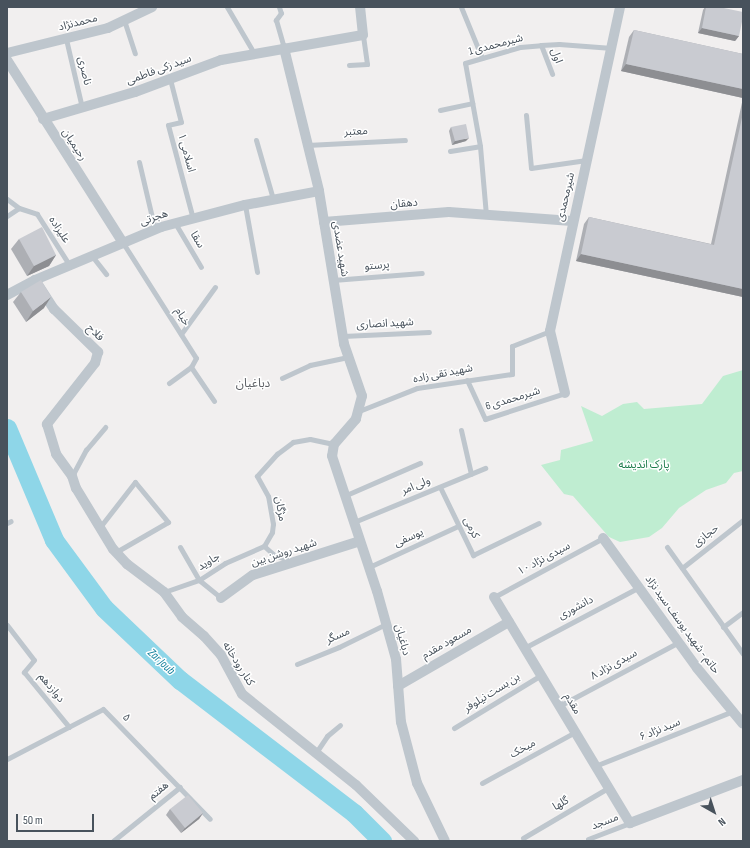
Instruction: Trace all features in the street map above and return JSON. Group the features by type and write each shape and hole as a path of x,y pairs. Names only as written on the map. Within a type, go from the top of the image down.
{"street":[{"name":"محمدنژاد","path":"7,53 108,28 152,7"},
{"path":"360,7 363,35"},
{"name":"شیرمحمدی","path":"565,393 550,331 572,221 620,7"},
{"name":"سید زکی فاطمی","path":"43,119 82,108 170,79 221,60 363,35"},
{"name":"شهید عضدی","path":"284,48 319,191 343,336 362,396 358,411 348,431 334,444"},
{"name":"رحیمیان","path":"7,60 123,243"},
{"name":"هجرتی","path":"7,295 35,280 175,223 245,204 319,191"},
{"name":"دهقان","path":"324,222 449,212 572,221"},
{"name":"فلاح","path":"35,280 54,309 98,352 95,363 47,424"},
{"name":"کنار رودخانه","path":"47,424 56,454 72,476 76,488 116,552 127,564 164,592 182,617 221,655 242,694 315,755 356,786 414,841"},
{"name":"دباغیان","path":"334,444 332,456 344,496 369,567 396,660 401,722 417,783 444,841"},
{"name":"حاتم - شهید یوسف سید نژاد","path":"603,538 678,642 743,724"},
{"name":"شهید روشن بین","path":"221,598 253,575 360,541"},
{"name":"مقدم","path":"494,597 630,823"},
{"name":"مسعود مقدم","path":"398,686 509,622"},
{"path":"630,823 743,780"}],"lane":[{"path":"227,7 254,53"},
{"path":"279,7 281,13 276,20 284,48"},
{"path":"461,7 482,58"},
{"path":"124,20 135,53"},
{"path":"349,65 367,64 363,35"},
{"name":"ناصری","path":"66,39 82,108"},
{"name":"شیرمحمدی 1","path":"486,214 480,146 465,63 520,47 559,44 612,48"},
{"name":"اول","path":"541,45 552,74"},
{"name":"اسلامی ۱","path":"170,79 181,122 168,126 193,218"},
{"path":"440,110 472,103"},
{"path":"526,116 531,168 586,160"},
{"path":"256,140 273,199"},
{"name":"معتبر","path":"307,145 405,140"},
{"path":"450,151 480,146"},
{"path":"139,162 155,230"},
{"name":"علیزاده","path":"7,199 19,208 37,214 70,266"},
{"path":"245,204 256,272"},
{"path":"7,216 19,208"},
{"name":"سقا","path":"175,223 200,267"},
{"name":"خیام","path":"123,243 196,358 191,367"},
{"path":"92,256 106,274"},
{"name":"پرستو","path":"333,280 422,273"},
{"path":"181,334 215,287"},
{"name":"شهید تقی زاده","path":"358,411 417,388 512,374 512,346 550,331"},
{"name":"شهید انصاری","path":"343,336 429,332"},
{"path":"282,378 310,366 349,357"},
{"path":"169,383 191,367 214,401"},
{"name":"شیرمحمدی 6","path":"467,380 484,419 565,393"},
{"path":"72,476 86,450 105,427"},
{"path":"461,430 471,474"},
{"name":"مژگان","path":"264,546 272,532 273,524 268,496 257,476 277,454 292,442 310,439 334,444"},
{"path":"344,496 420,463"},
{"name":"ولی امر","path":"354,522 485,468"},
{"path":"100,527 135,482 168,522 116,552"},
{"name":"کرمی","path":"440,487 458,526 474,555 539,523"},
{"name":"حجازی","path":"682,568 743,520"},
{"name":"یوسفی","path":"369,567 458,526"},
{"name":"سیدی نژاد ۱۰","path":"494,597 603,538"},
{"path":"264,546 274,555 294,562"},
{"name":"جاوید","path":"164,592 199,580 225,563 264,546"},
{"path":"180,547 199,580 221,598"},
{"path":"667,547 743,654"},
{"name":"دانشوری","path":"524,648 639,586"},
{"path":"723,627 743,612"},
{"name":"مسگر","path":"297,664 386,624"},
{"name":"دوازدهم","path":"7,625 34,660 24,672 69,727"},
{"name":"سیدی نژاد ۸","path":"559,706 678,642"},
{"name":"بن بست نیلوفر","path":"454,728 540,675"},
{"name":"۵","path":"7,759 103,709 210,819"},
{"name":"سید نژاد ۶","path":"595,766 733,712"},
{"path":"315,755 327,736 340,725"},
{"name":"میخک","path":"482,783 575,732"},
{"name":"هفتم","path":"113,841 180,787"},
{"name":"گلها","path":"523,838 608,788"},
{"name":"مسجد","path":"588,839 630,823"}],"green space":[{"name":"پارک اندیشه","path":"743,370 743,471 734,473 726,483 706,490 679,508 662,528 649,537 620,542 609,537 573,496 564,494 541,465 560,460 561,450 593,441 581,406 602,416 623,404 637,402 644,409 702,404 723,376"}],"building":[{"path":"706,7 719,7 743,12 739,36 702,28"},
{"path":"634,30 743,54 743,89 626,64"},
{"path":"743,113 743,289 581,254 589,217 714,245"},
{"path":"466,124 469,138 455,141 451,127"},
{"path":"42,227 56,255 34,266 19,239"},
{"path":"41,280 51,297 33,311 21,292"},
{"path":"188,795 203,813 185,828 170,809"}],"waterway":[{"name":"Zar Joub","path":"7,428 54,540 104,608 180,680 354,813 382,841"}],"district":[{"name":"دباغیان","path":"253,384"}]}
